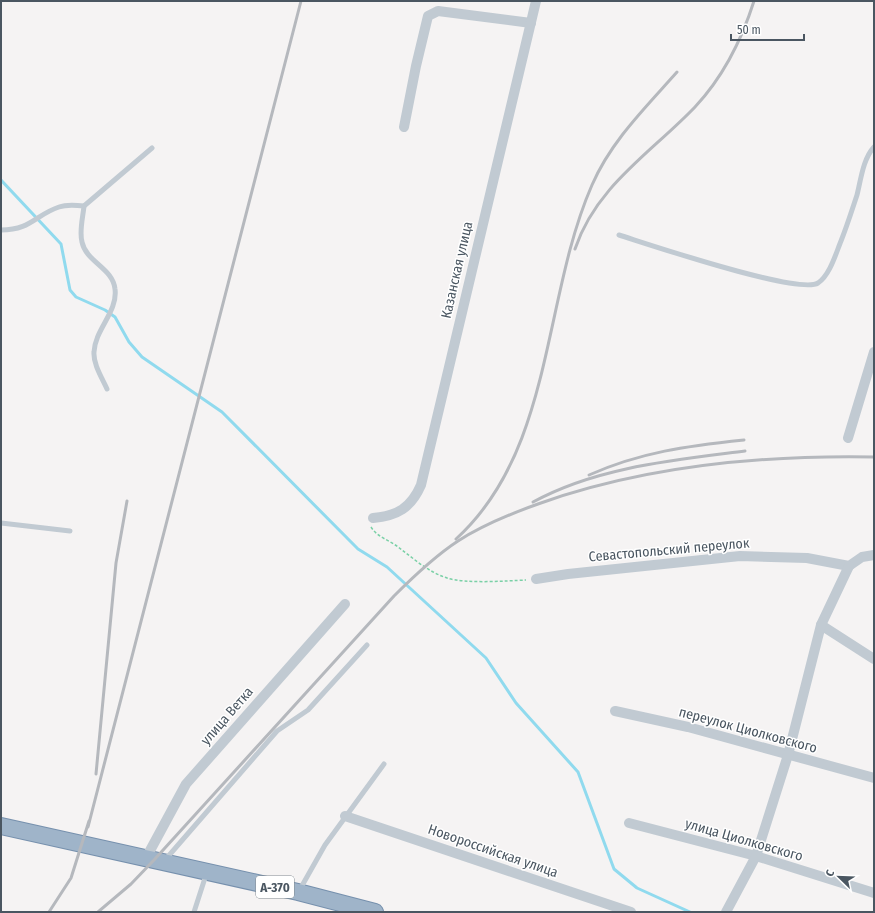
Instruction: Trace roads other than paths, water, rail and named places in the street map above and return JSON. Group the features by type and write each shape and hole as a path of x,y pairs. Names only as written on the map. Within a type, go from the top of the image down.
{"highway":[{"name":"А-370","path":"1,826 298,892 375,912"},
{"name":"А-370","path":"168,864 205,878 340,912"}],"street":[{"name":"Казанская улица","path":"373,518 388,517 401,510 412,501 421,485 536,1"},
{"path":"404,127 428,16 438,11 530,23"},
{"path":"848,438 874,352"},
{"path":"726,911 756,856 788,755 821,625 850,566 862,557 874,555"},
{"name":"Севастопольский переулок","path":"536,579 568,574 740,556 807,558 850,566"},
{"name":"улица Ветка","path":"146,858 186,784 345,604"},
{"path":"821,625 874,659"},
{"name":"переулок Циолковского","path":"615,711 688,727 874,778"},
{"name":"Новороссийская улица","path":"345,816 631,912"},
{"name":"улица Циолковского","path":"629,823 756,856 874,894"}],"lane":[{"path":"619,235 770,280 798,285 818,283 825,275 834,257 855,200 867,157 874,146"},
{"path":"1,230 11,230 28,226 59,207 68,205 84,206 152,148"},
{"path":"84,206 82,242 86,252 112,277 116,290 112,307 97,338 94,352 95,360 107,390"},
{"path":"1,523 70,531"},
{"path":"168,864 277,730 308,710 367,645"},
{"path":"298,892 325,845 384,764"},
{"path":"194,912 205,878"}],"waterway":[{"path":"1,180 61,244 70,290 76,297 105,310 115,317 129,342 142,357 222,412 358,549 387,567 486,658 516,703 578,772 614,869 637,888 690,912"}],"railway":[{"path":"88,827 301,1"},
{"path":"575,249 584,227 611,188 695,107 714,83 723,70 744,29 754,1"},
{"path":"456,539 488,503 512,462 529,418 542,371 563,276 576,229 592,185 619,139 677,72"},
{"path":"589,475 608,467 646,455 703,445 744,440"},
{"path":"533,502 558,490 609,473 664,462 745,451"},
{"path":"98,912 131,884 154,860 394,596 433,560 467,535 497,520 538,504 619,480 661,472 746,461 789,458 874,457"},
{"path":"96,774 116,563 127,501"},
{"path":"49,912 71,878 89,821"}]}
